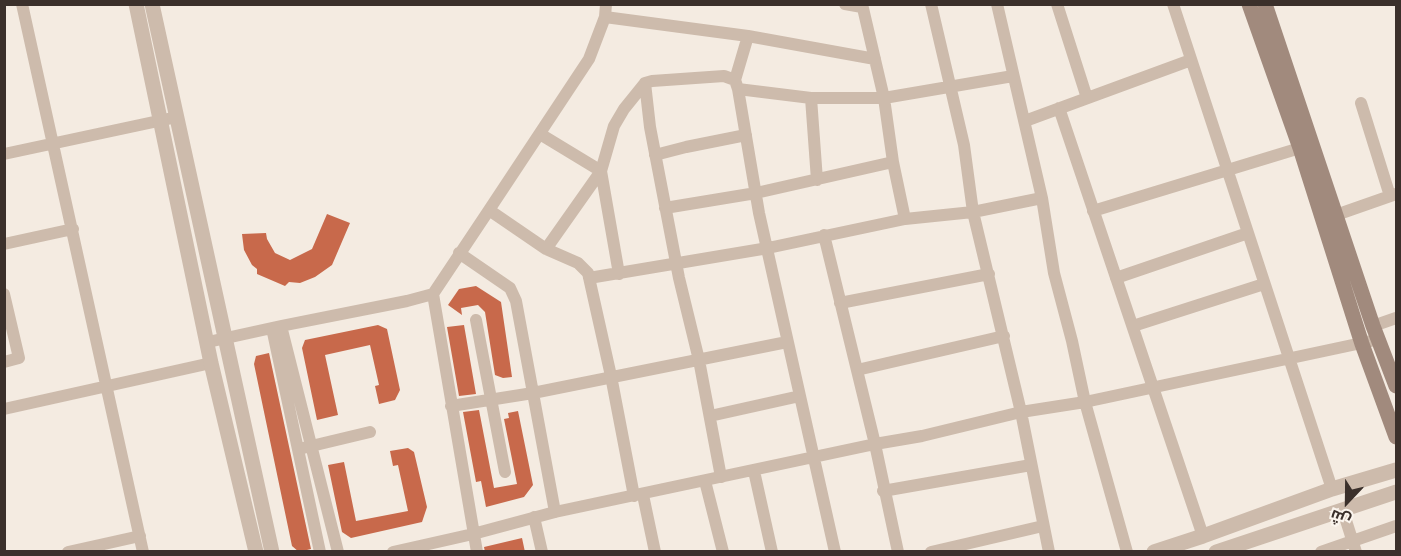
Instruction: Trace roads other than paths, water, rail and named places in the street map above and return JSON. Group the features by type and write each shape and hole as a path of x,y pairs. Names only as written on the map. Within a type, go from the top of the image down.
{"main road":[{"path":"1249,4 1300,148 1362,344 1396,437"},
{"path":"1265,4 1375,332 1396,386"}],"street":[{"path":"22,4 143,552"},
{"path":"136,4 211,363 256,552"},
{"path":"152,4 272,552"},
{"path":"845,4 862,6 884,98 893,162 905,219"},
{"path":"931,4 964,145 973,212 1021,412 1049,552"},
{"path":"998,4 1042,198 1054,273 1085,402 1126,552"},
{"path":"1057,4 1087,98"},
{"path":"1173,4 1332,489"},
{"path":"477,552 433,294 589,59 605,11 875,59"},
{"path":"748,36 736,85 787,342 835,552"},
{"path":"1025,121 1191,60"},
{"path":"546,249 601,171 614,126 645,82 724,76 736,85 811,98 884,98 1013,76"},
{"path":"645,82 665,208 699,360 721,477"},
{"path":"811,98 817,180"},
{"path":"1336,214 1393,195 1361,103"},
{"path":"1059,108 1203,536"},
{"path":"4,154 177,117"},
{"path":"540,134 601,171 619,274"},
{"path":"655,155 746,135"},
{"path":"1093,211 1300,148"},
{"path":"665,208 756,193 893,162"},
{"path":"589,278 768,248 905,219 973,212 1042,198"},
{"path":"489,210 546,249 578,263 588,273 638,495 655,552"},
{"path":"4,244 73,229"},
{"path":"1116,278 1248,233"},
{"path":"824,235 875,444 883,491 898,552"},
{"path":"459,253 510,288 516,301 555,512"},
{"path":"840,303 988,274"},
{"path":"1133,326 1264,284"},
{"path":"4,294 19,358 4,362"},
{"path":"208,342 433,294"},
{"path":"393,552 555,512 922,436 1021,412 1085,402 1362,344 1396,318"},
{"path":"476,320 505,472"},
{"path":"276,327 304,447 321,552"},
{"path":"857,370 1004,336"},
{"path":"451,406 533,393 787,342"},
{"path":"4,409 211,363"},
{"path":"710,416 800,396"},
{"path":"304,447 370,432"},
{"path":"304,447 338,552"},
{"path":"883,491 1030,465"},
{"path":"1154,552 1332,489 1396,470"},
{"path":"754,471 772,552"},
{"path":"705,482 723,552"},
{"path":"1216,552 1396,492"},
{"path":"1343,510 1354,546"},
{"path":"534,517 542,552"},
{"path":"931,552 1044,526"},
{"path":"1321,552 1354,546 1396,526"},
{"path":"68,552 140,536"}]}
